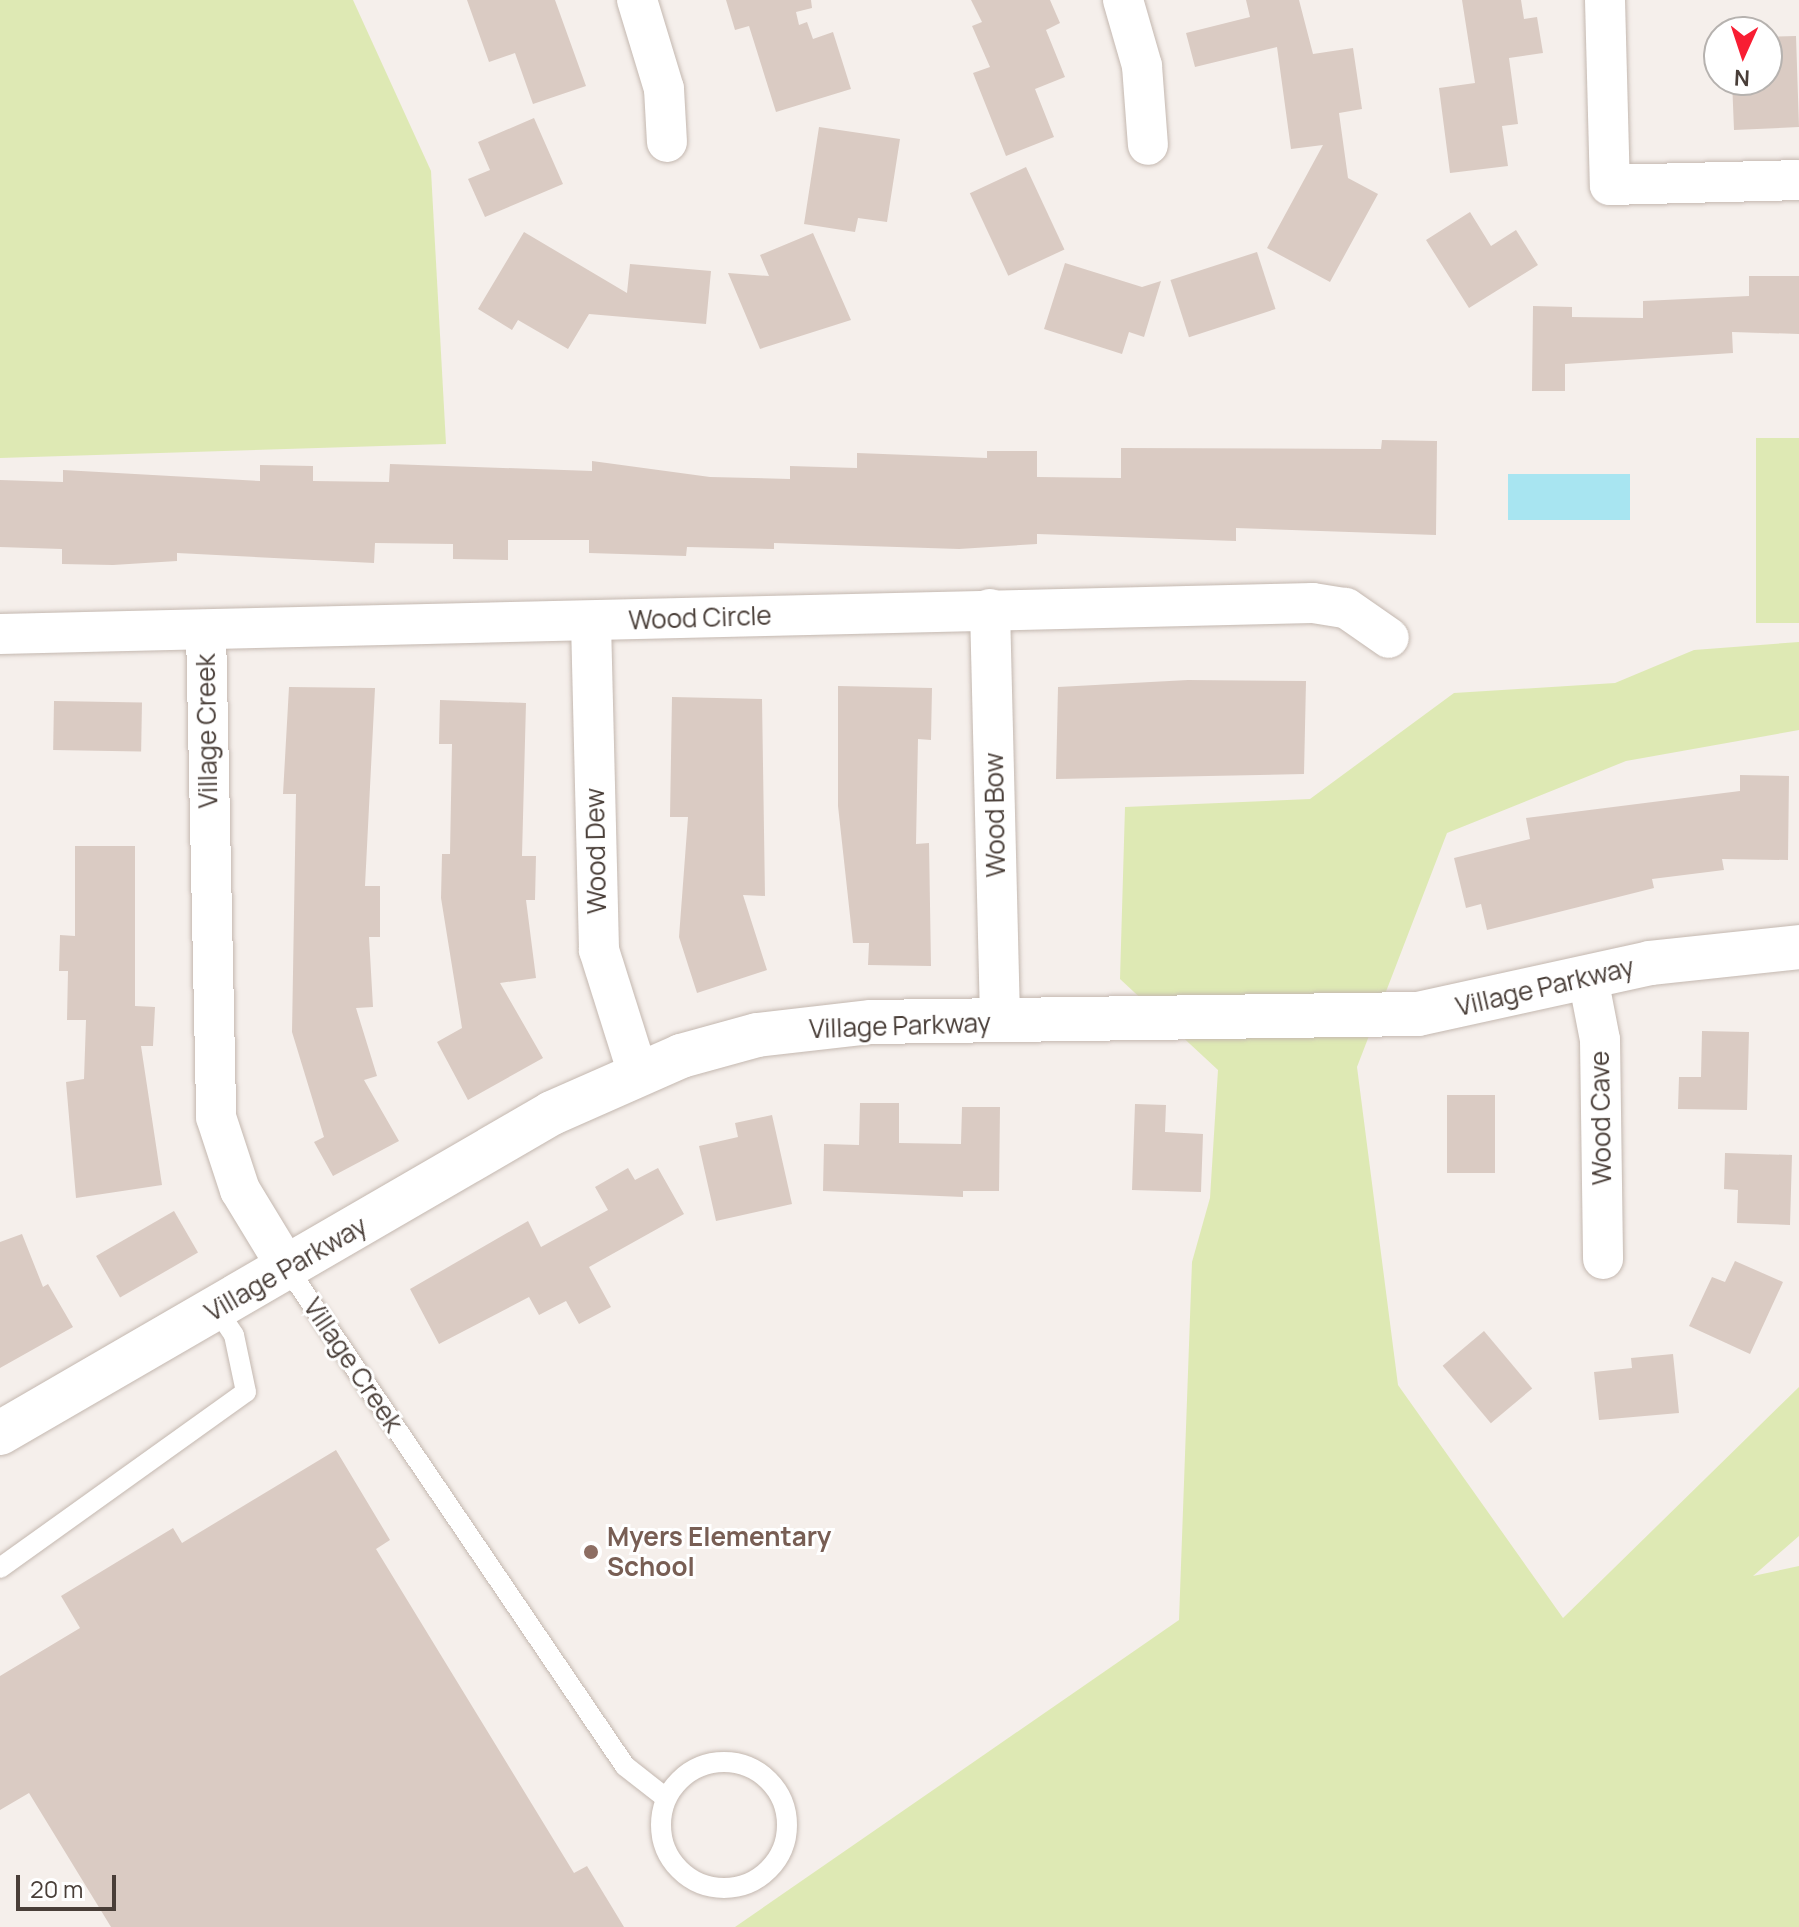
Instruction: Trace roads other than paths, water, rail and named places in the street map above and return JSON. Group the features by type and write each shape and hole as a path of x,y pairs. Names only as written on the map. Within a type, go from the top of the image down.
{"street":[{"path":"637,0 664,89 667,142"},
{"path":"1123,0 1142,66 1148,145"},
{"path":"1605,0 1610,185 1799,180"},
{"name":"Wood Circle","path":"0,634 1313,603 1346,608 1389,638"},
{"name":"Wood Bow","path":"990,609 1000,1022"},
{"name":"Wood Dew","path":"591,622 599,950 638,1074"},
{"name":"Village Creek","path":"206,630 216,1117 240,1190 288,1269"},
{"name":"Village Parkway","path":"0,1433 288,1269 552,1113 638,1074 802,1029 1418,1014 1721,952 1799,947"},
{"name":"Wood Cave","path":"1588,978 1600,1040 1603,1259"}],"lane":[{"name":"Village Creek","path":"288,1269 625,1766 666,1798"},
{"path":"0,1568 246,1392 234,1335 217,1310"},
{"path":"739,1763 774,1786 784,1806 783,1848 747,1883 698,1882 665,1846 666,1798 696,1768 739,1763"}],"water":[{"path":"1508,474 1630,474 1630,520 1508,520"}],"place":[{"name":"Myers Elementary School","path":"591,1552"}]}
